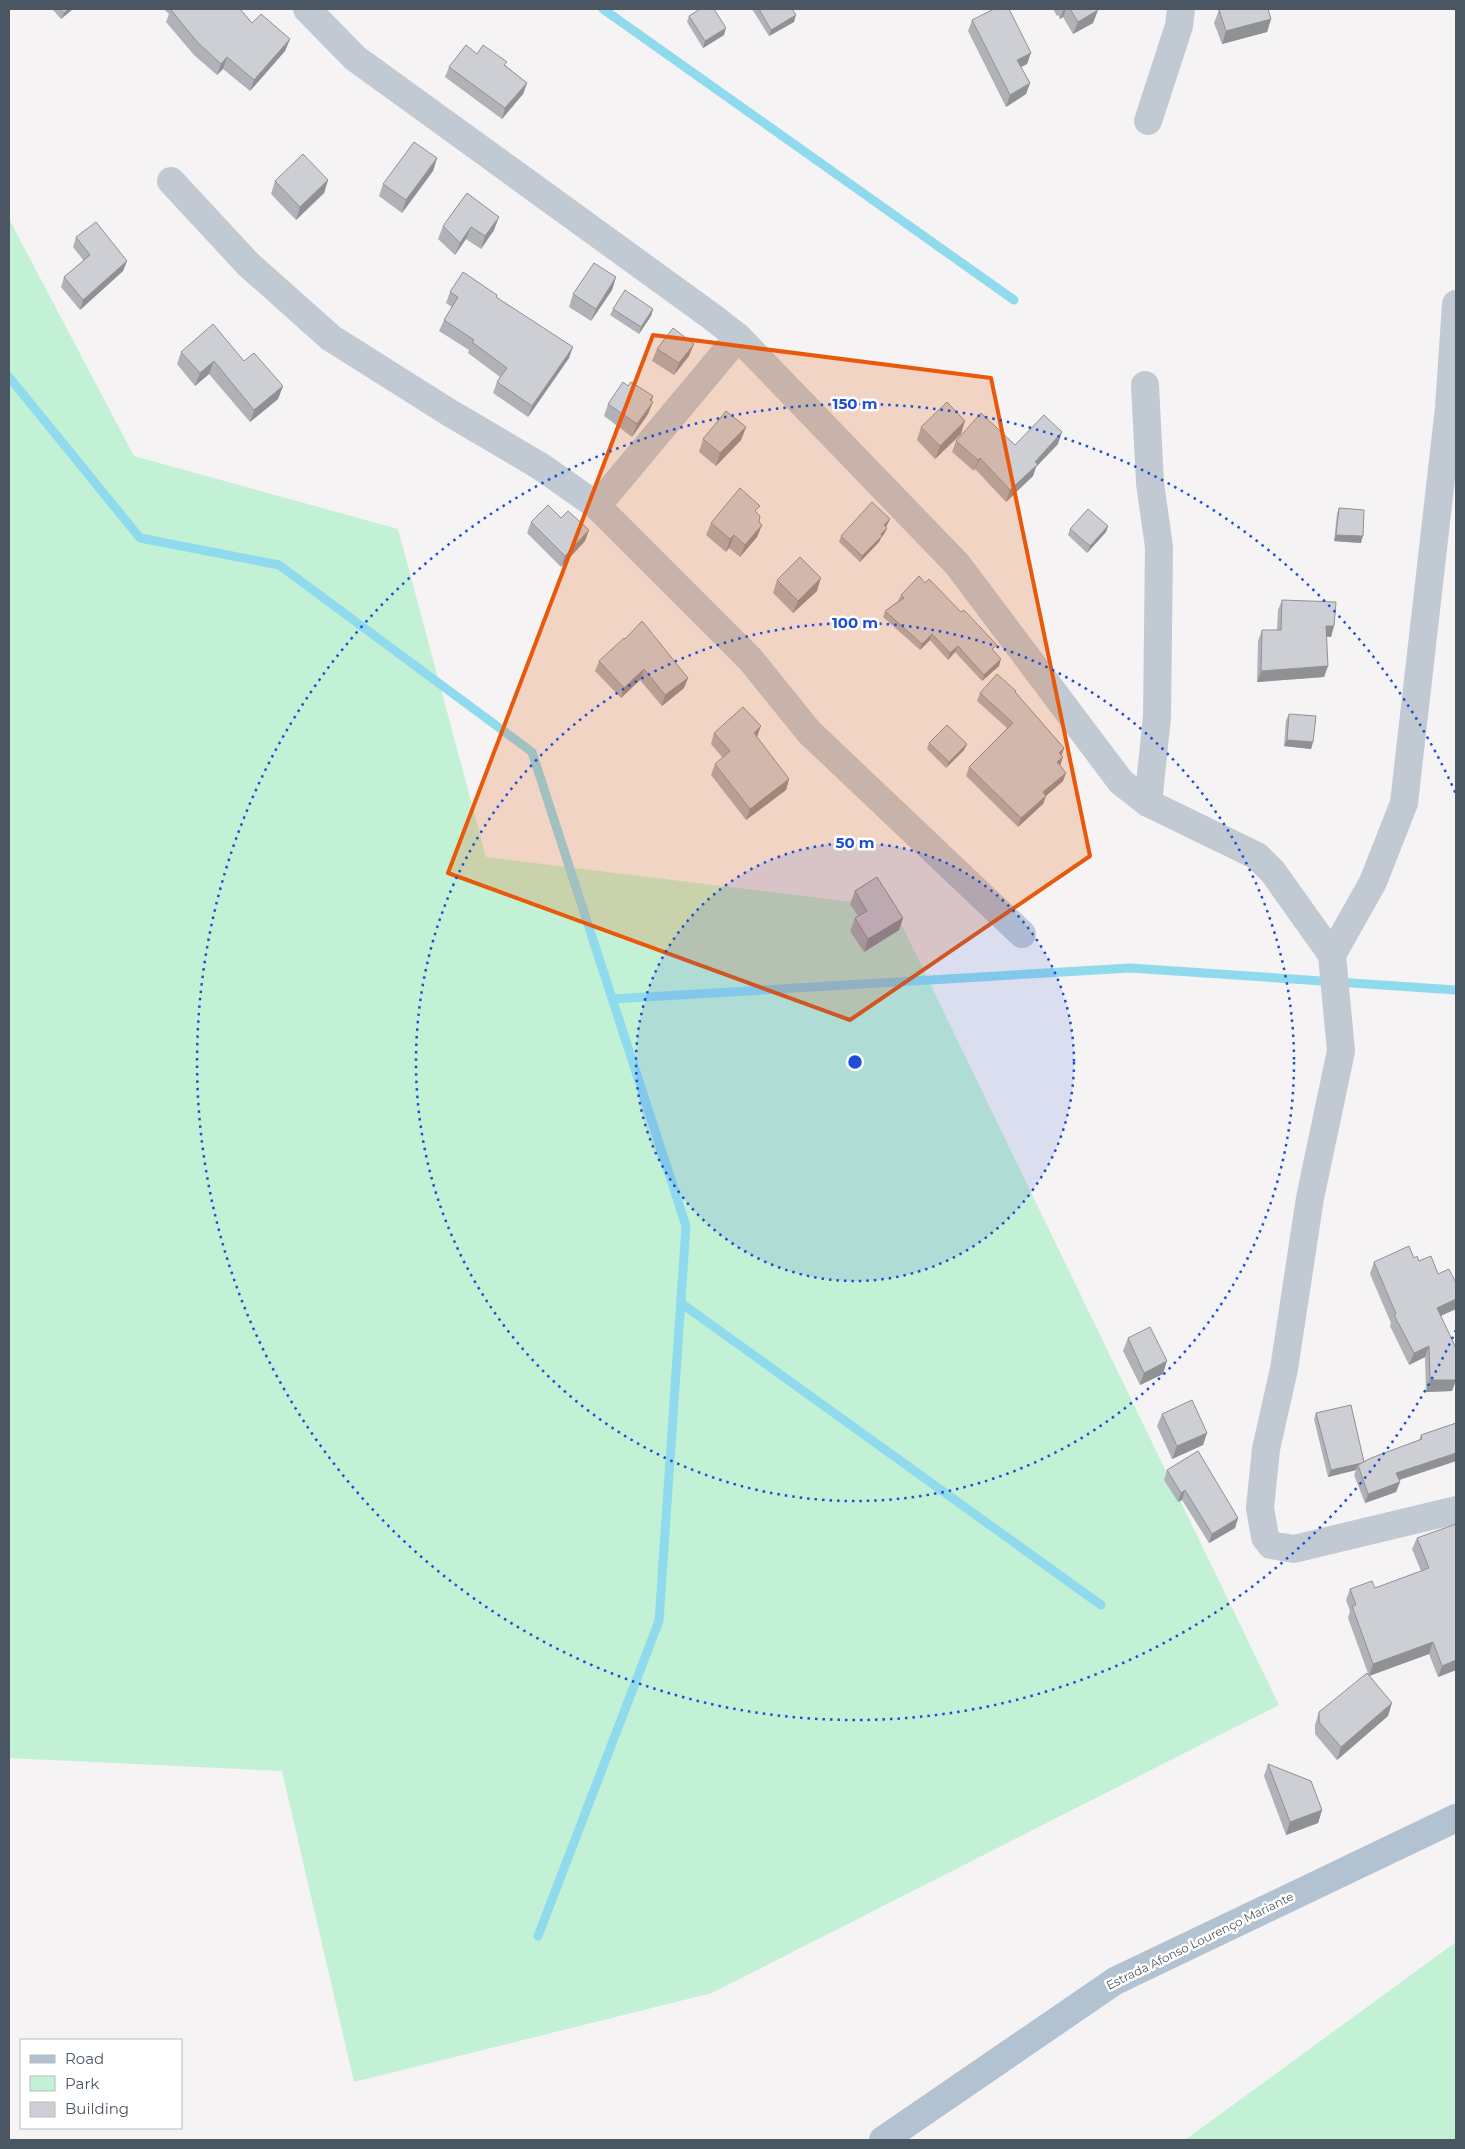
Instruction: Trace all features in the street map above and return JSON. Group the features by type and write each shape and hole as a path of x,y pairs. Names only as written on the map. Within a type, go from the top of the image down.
{"main road":[{"name":"Estrada Afonso Lourenço Mariante","path":"882,2140 1115,1981 1456,1818"}],"street":[{"path":"307,9 355,58 703,310 738,338 957,564 1121,782 1148,804 1257,856 1273,872 1332,955 1341,1051 1310,1198 1284,1369 1266,1449 1260,1508 1265,1537 1271,1545 1294,1549 1456,1510"},
{"path":"1148,121 1179,26 1181,9"},
{"path":"171,180 248,264 331,338 450,413 540,466 597,506 750,659 809,732 1022,934"},
{"path":"1332,955 1373,882 1404,802 1448,417 1456,304"},
{"path":"597,506 738,338"},
{"path":"1145,385 1150,483 1159,547 1158,717 1148,804"}],"highlighted area":[{"path":"653,335 991,378 1090,856 850,1020 448,873"}],"green space":[{"path":"9,219 134,456 398,529 486,857 893,907 1279,1705 712,1993 354,2082 282,1771 9,1758"},
{"path":"1456,1942 1456,2140 1185,2140"}],"building":[{"path":"60,9 68,9 64,13"},
{"path":"240,9 252,23 261,14 290,39 254,80 227,57 221,64 198,43 171,10"},
{"path":"700,9 714,9 726,28 705,41 689,16"},
{"path":"759,9 792,9 796,15 771,30"},
{"path":"994,9 1009,9 1031,53 1017,60 1030,83 1010,95 972,20"},
{"path":"1070,9 1097,9 1098,10 1078,22"},
{"path":"1268,9 1271,19 1226,31 1219,10"},
{"path":"466,45 477,54 483,45 507,62 504,65 527,83 505,108 449,67"},
{"path":"414,142 437,158 406,200 383,184"},
{"path":"303,154 328,180 300,207 275,181"},
{"path":"467,193 499,217 485,236 471,227 460,243 443,226"},
{"path":"96,222 127,261 83,300 64,277 90,255 76,237"},
{"path":"594,263 616,277 596,309 573,294"},
{"path":"463,272 497,295 496,297 573,347 532,406 497,382 507,368 472,342 474,340 444,320 458,297 450,292"},
{"path":"625,290 653,309 641,327 613,309"},
{"path":"213,324 244,361 254,353 283,386 254,410 214,361 200,373 181,352"},
{"path":"673,328 694,344 679,363 657,349"},
{"path":"623,382 628,386 631,382 653,396 650,400 653,402 637,424 608,404"},
{"path":"947,402 965,421 940,446 921,427"},
{"path":"726,411 746,427 720,453 703,439"},
{"path":"981,413 1015,445 1044,415 1062,432 1035,462 1038,464 1010,490 980,458 978,460 956,441"},
{"path":"740,488 760,506 755,511 760,516 759,522 762,525 745,545 734,535 730,539 711,523"},
{"path":"872,502 890,519 884,525 887,528 881,534 882,536 862,556 841,536"},
{"path":"548,505 561,518 568,511 589,530 565,556 531,522"},
{"path":"1339,508 1364,510 1363,536 1336,535"},
{"path":"1088,509 1108,526 1090,546 1070,529"},
{"path":"800,557 821,578 798,601 777,580"},
{"path":"919,576 925,583 929,579 961,612 964,610 997,645 992,649 1001,659 984,675 958,646 950,653 932,634 922,644 885,611 904,598 901,595"},
{"path":"1282,600 1336,602 1334,626 1326,626 1328,666 1261,671 1262,630 1281,630"},
{"path":"642,621 688,678 665,695 644,669 624,688 599,661 625,639"},
{"path":"997,674 1016,691 1064,748 1059,753 1063,757 1057,762 1066,773 1043,792 1046,796 1021,818 969,767 1013,723 980,693"},
{"path":"743,707 761,726 754,733 789,779 750,809 715,764 730,751 714,733"},
{"path":"1289,714 1316,716 1313,742 1287,740"},
{"path":"947,725 967,744 949,762 929,743"},
{"path":"877,877 903,918 868,939 855,918 867,911 855,891"},
{"path":"1409,1246 1414,1258 1417,1256 1419,1261 1431,1256 1438,1274 1449,1269 1456,1283 1456,1299 1437,1308 1456,1348 1456,1380 1430,1380 1429,1346 1414,1353 1394,1315 1396,1314 1374,1262"},
{"path":"1150,1327 1167,1361 1144,1373 1128,1338"},
{"path":"1192,1400 1207,1433 1177,1446 1162,1414"},
{"path":"1351,1405 1364,1462 1331,1470 1316,1413"},
{"path":"1456,1423 1456,1453 1396,1473 1400,1482 1368,1494 1358,1465 1371,1458 1422,1439 1421,1435"},
{"path":"1198,1451 1238,1518 1212,1534 1185,1490 1181,1493 1167,1470"},
{"path":"1456,1524 1456,1660 1442,1666 1433,1642 1373,1664 1352,1606 1356,1605 1350,1589 1372,1581 1375,1588 1429,1568 1417,1538"},
{"path":"1367,1673 1392,1703 1341,1747 1319,1722 1319,1712"},
{"path":"1268,1764 1311,1781 1322,1810 1290,1822"}],"waterway":[{"path":"603,9 1014,300"},
{"path":"9,377 140,538 279,565 532,752 686,1226 659,1621 538,1936"},
{"path":"612,999 1130,968 1456,990"},
{"path":"681,1303 1101,1605"}]}
